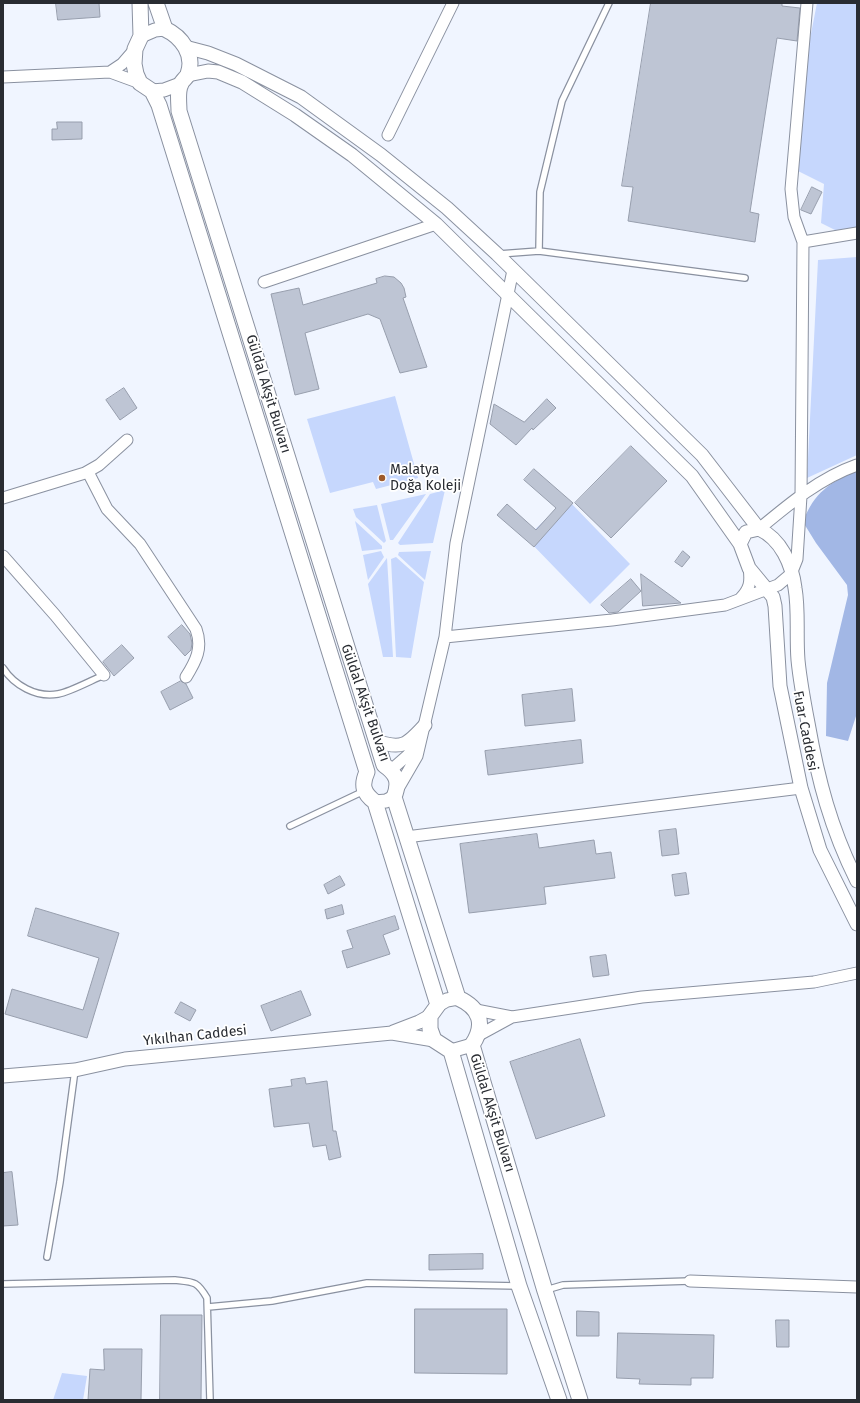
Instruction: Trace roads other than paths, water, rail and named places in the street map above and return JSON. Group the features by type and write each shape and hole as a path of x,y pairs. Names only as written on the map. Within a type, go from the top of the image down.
{"main road":[{"name":"Güldal Akşit Bulvarı","path":"140,3 138,43 134,64 136,74 160,105 367,772 363,782 364,791"},
{"path":"156,3 165,29 180,38 186,47"},
{"name":"Güldal Akşit Bulvarı","path":"186,47 190,65 184,80 179,111 376,741 387,768 396,777 396,792 406,837 458,998"},
{"path":"364,791 368,797 375,802 434,1010 430,1029 434,1040"},
{"path":"458,998 468,1003 476,1010"},
{"name":"Güldal Akşit Bulvarı","path":"476,1010 479,1022 475,1040 545,1291 580,1400"},
{"name":"Güldal Akşit Bulvarı","path":"434,1040 451,1051 519,1286 559,1400"}],"street":[{"path":"388,135 452,3"},
{"path":"445,637 612,620 725,605 768,589 786,580 791,574 797,560 801,496 803,242 794,216 791,189 807,3"},
{"path":"110,72 122,64 138,43 149,32 165,29"},
{"path":"186,47 208,53 236,64 301,97 381,155 447,208 497,254 702,455 759,529"},
{"name":"Fuar Caddesi","path":"184,80 208,71 218,72 242,82 295,115 352,155 436,224 692,476 740,544 749,568 768,589 773,597 776,606 780,686 801,788 820,850 857,924"},
{"path":"3,77 110,72 146,87 164,90 184,80"},
{"path":"264,282 436,224"},
{"path":"803,242 857,233"},
{"path":"375,802 386,801 396,792 417,756 445,637 456,544 513,270"},
{"path":"3,498 88,472 103,462 127,440"},
{"path":"759,529 835,472 857,464"},
{"path":"88,472 108,509 140,544 196,629 199,639 199,649 186,677"},
{"path":"740,544 746,532 751,529 759,529 768,533 785,554 796,588 798,660 817,774 832,825 857,881"},
{"path":"3,556 55,615 104,675"},
{"path":"739,601 748,590 750,581 749,568"},
{"path":"376,741 392,746 403,745 414,737 425,725"},
{"path":"367,772 375,767 387,768 408,755 421,740"},
{"path":"406,837 801,788"},
{"path":"476,1010 512,1017 642,996 814,982 857,973"},
{"path":"434,1010 447,1000 458,998"},
{"name":"Yıkılhan Caddesi","path":"392,1033 419,1022 434,1010"},
{"path":"451,1051 475,1040 512,1017"},
{"name":"Yıkılhan Caddesi","path":"3,1076 76,1070 125,1059 392,1033 434,1040"},
{"path":"690,1281 857,1287"}],"lane":[{"path":"539,252 540,192 562,101 609,3"},
{"path":"497,254 539,252 745,278"},
{"path":"3,668 9,678 20,687 40,693 58,694 104,675"},
{"path":"290,826 364,791"},
{"path":"47,1257 60,1182 76,1070"},
{"path":"3,1284 175,1280 195,1283 200,1286 207,1298 210,1400"},
{"path":"545,1291 554,1286 563,1285 690,1281"},
{"path":"208,1307 272,1300 366,1283 519,1286"}],"place":[{"name":"Malatya Doğa Koleji","path":"382,478"}]}
